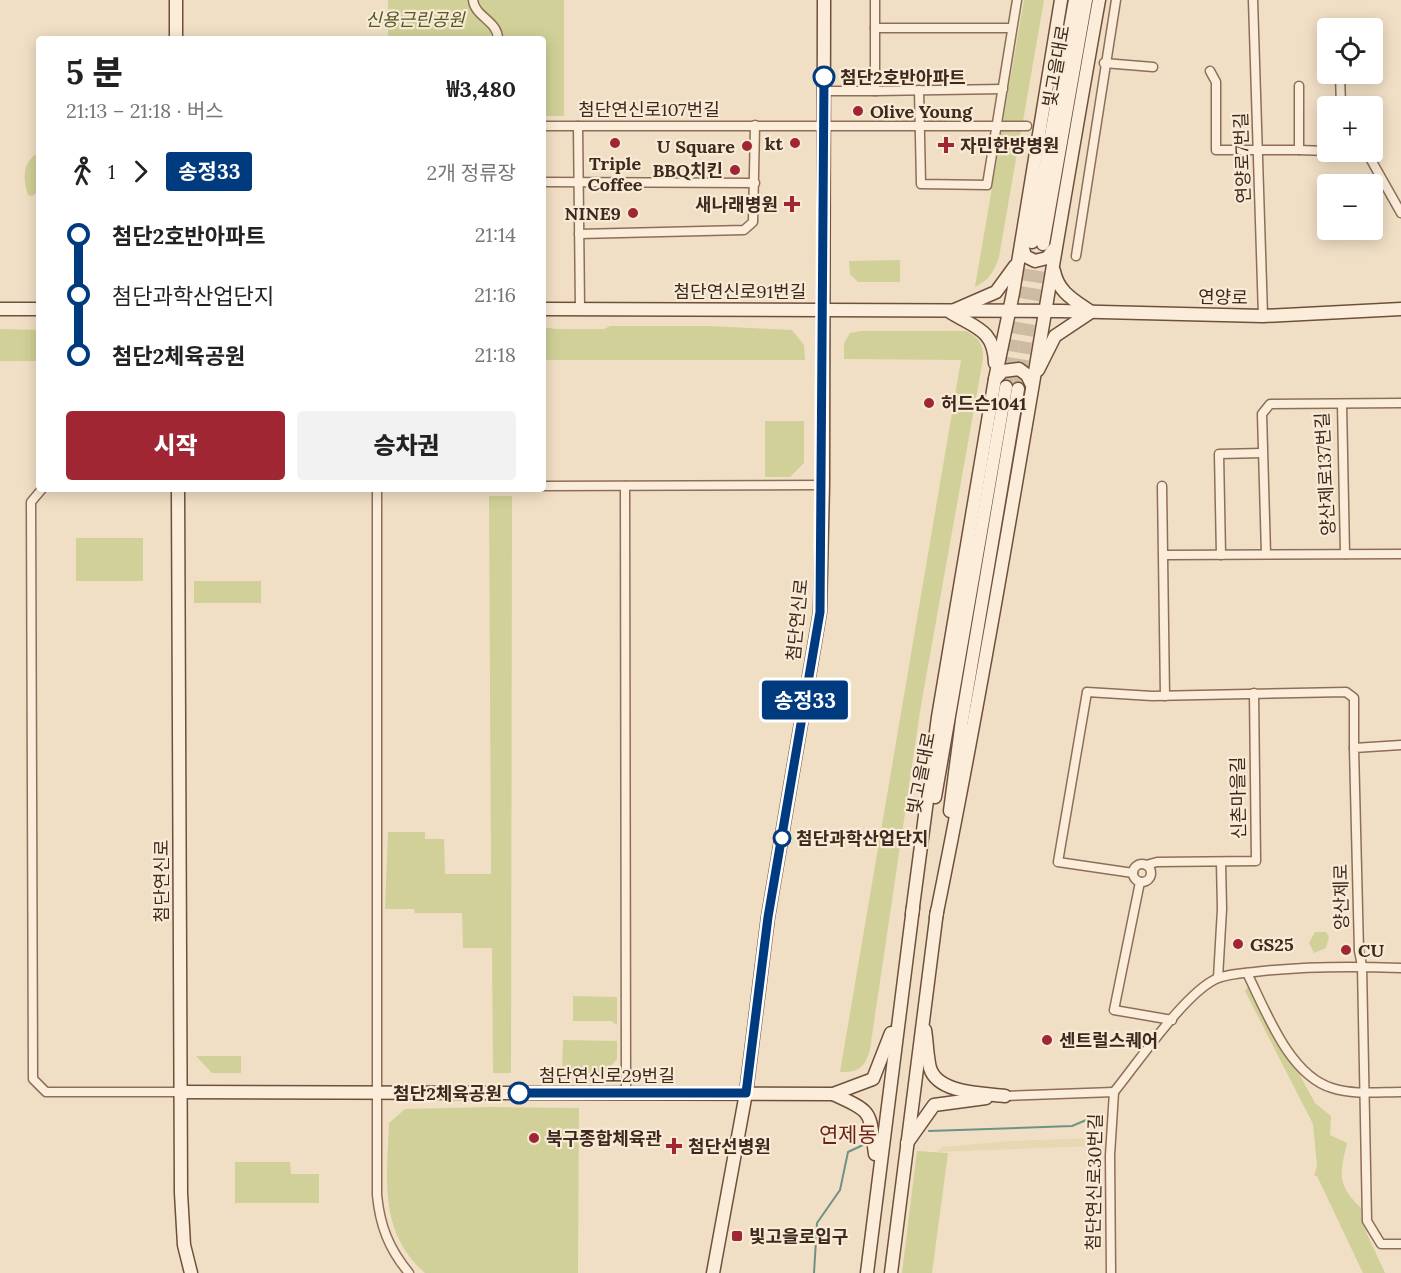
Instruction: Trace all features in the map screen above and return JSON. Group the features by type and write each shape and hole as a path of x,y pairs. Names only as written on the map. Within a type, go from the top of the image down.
{"street":[{"path":"176,0 176,36"},
{"path":"473,0 477,10 495,27 497,36"},
{"name":"첨단연신로","path":"713,1273 746,1093 768,917 820,612 823,485 824,0"},
{"path":"875,0 875,91"},
{"path":"920,90 921,184 987,185 1017,0"},
{"path":"1057,244 1047,258 1035,261 1025,255 1032,242 1061,0"},
{"name":"빛고을대로","path":"1032,242 1075,0"},
{"name":"빛고을대로","path":"1032,242 1086,0"},
{"path":"936,917 976,723 1044,311 1099,0"},
{"path":"1076,255 1104,63 1116,0"},
{"name":"연양로7번길","path":"1253,0 1263,316"},
{"path":"875,28 1012,28"},
{"path":"1104,63 1153,67"},
{"path":"1210,71 1216,82 1216,150 1317,151"},
{"path":"1299,86 1299,150"},
{"path":"824,91 1003,89"},
{"path":"579,234 744,230 753,222 755,125"},
{"name":"첨단연신로107번길","path":"546,126 1027,126"},
{"path":"578,126 580,309"},
{"path":"1372,162 1401,213"},
{"path":"546,182 755,183"},
{"path":"950,312 996,292 1032,242"},
{"path":"912,914 938,717 995,379 1010,312 1018,261"},
{"path":"1032,385 1055,336 1091,312 1063,292 1056,284 1053,268"},
{"path":"0,309 36,309"},
{"name":"첨단연신로91번길","path":"546,309 1044,311"},
{"name":"연양로","path":"1044,311 1263,316 1401,309"},
{"path":"950,312 990,336 995,349 995,379"},
{"path":"995,379 1003,371 1018,369 1027,375 1032,385"},
{"name":"빛고을대로","path":"867,1273 912,914 1012,388 962,720 922,1012 891,1273"},
{"path":"1342,404 1401,403"},
{"name":"양산제로137번길","path":"1266,554 1262,414 1270,404 1342,404 1344,554"},
{"path":"1221,555 1218,454 1262,453"},
{"path":"546,486 823,485"},
{"path":"625,486 626,1093"},
{"path":"1162,486 1165,696"},
{"path":"39,492 31,502 33,1079 46,1092 179,1092"},
{"name":"첨단연신로","path":"178,492 179,1092 181,1203 184,1245 191,1273"},
{"path":"377,492 379,1214 389,1246 409,1273"},
{"name":"양산제로137번길","path":"1164,555 1401,554"},
{"path":"1172,1020 1114,1010 1140,882 1133,873 1058,862 1087,692 1165,696 1254,693"},
{"name":"양산제로","path":"1254,693 1351,694 1354,699 1359,951 1362,966 1366,1092 1367,1221 1381,1244 1401,1244"},
{"name":"신촌마을길","path":"1218,978 1222,909 1221,862 1256,861 1254,693"},
{"path":"1354,748 1401,745"},
{"path":"1133,873 1137,866 1157,862 1221,862"},
{"path":"1140,882 1150,878 1150,869 1146,865"},
{"path":"1113,1092 1172,1020 1201,990 1218,978 1248,973 1362,966 1401,968"},
{"path":"1248,973 1270,1020 1304,1074 1333,1089 1401,1092"},
{"path":"746,1093 833,1094 873,1079 899,1011"},
{"path":"922,1012 930,1070 943,1082 955,1088 1005,1096"},
{"name":"첨단연신로29번길","path":"179,1092 746,1093"},
{"name":"첨단연신로30번길","path":"1005,1096 1113,1092 1110,1155 1111,1273"},
{"path":"833,1094 864,1108 871,1119 878,1172"},
{"path":"906,1145 934,1105 1005,1096"}],"shaded area":[{"path":"1095,1138 1095,1146 937,1152 942,1147 1010,1141"}],"green space":[{"name":"신용근린공원","path":"388,0 564,0 564,116 546,116 546,36 388,36"},
{"path":"1024,0 1044,0 1023,121 1003,121"},
{"path":"1002,129 1021,130 999,257 990,275 975,287"},
{"path":"36,154 36,193 32,196 28,195 25,184 26,167"},
{"path":"900,260 900,282 858,282 850,274 849,261"},
{"path":"610,326 710,326 792,330 804,345 805,360 546,360 546,328 604,329"},
{"path":"0,329 36,330 36,361 0,361"},
{"path":"861,331 966,331 980,342 983,359 921,705 870,1049 861,1067 857,1070 840,1072 961,360 844,359 844,343 850,333"},
{"path":"765,421 804,421 804,463 790,477 765,477"},
{"path":"489,496 512,496 511,1073 493,1073 492,948 463,948 462,913 415,913 414,909 385,909 388,832 425,832 425,839 444,839 445,874 491,874"},
{"path":"76,538 143,538 143,581 76,581"},
{"path":"194,581 261,581 261,603 194,603"},
{"path":"1315,932 1326,932 1329,937 1326,948 1314,953 1309,943"},
{"path":"1248,986 1253,989 1315,1103 1331,1116 1330,1135 1347,1143 1342,1171 1344,1185 1361,1208 1362,1223 1385,1273 1363,1273 1317,1176 1314,1176 1317,1166 1313,1124 1245,991"},
{"path":"573,996 617,997 617,1025 611,1021 573,1021"},
{"path":"563,1040 617,1041 617,1059 605,1073 562,1073"},
{"path":"196,1056 241,1056 241,1073 212,1073"},
{"path":"579,1108 578,1273 425,1273 410,1257 399,1240 392,1222 387,1184 389,1123 405,1109"},
{"path":"917,1151 948,1153 932,1273 902,1273"},
{"path":"235,1162 290,1162 291,1174 319,1174 319,1203 235,1203"}],"waterway":[{"path":"929,1131 1072,1126 1091,1118"},
{"path":"814,1273 817,1223 840,1190 848,1152 863,1145"}],"tunnel":[{"path":"1006,387 1032,242"},
{"path":"1018,389 1043,244"}],"bus line":[{"name":"송정33","path":"519,1093 746,1093 768,917 820,612 824,77"}],"place":[{"name":"첨단2호반아파트","path":"824,77"},
{"name":"Olive Young","path":"858,111"},
{"name":"Triple Coffee","path":"615,143"},
{"name":"kt","path":"795,143"},
{"name":"자민한방병원","path":"946,145"},
{"name":"U Square","path":"747,146"},
{"name":"BBQ치킨","path":"735,170"},
{"name":"새나래병원","path":"792,204"},
{"name":"NINE9","path":"633,213"},
{"name":"허드슨1041","path":"929,403"},
{"name":"첨단과학산업단지","path":"782,838"},
{"name":"GS25","path":"1238,944"},
{"name":"CU","path":"1346,950"},
{"name":"센트럴스퀘어","path":"1047,1040"},
{"name":"첨단2체육공원","path":"519,1093"},
{"name":"북구종합체육관","path":"534,1138"},
{"name":"첨단선병원","path":"674,1146"},
{"name":"빛고을로입구","path":"737,1236"}],"district":[{"name":"연제동","path":"848,1134"}]}
